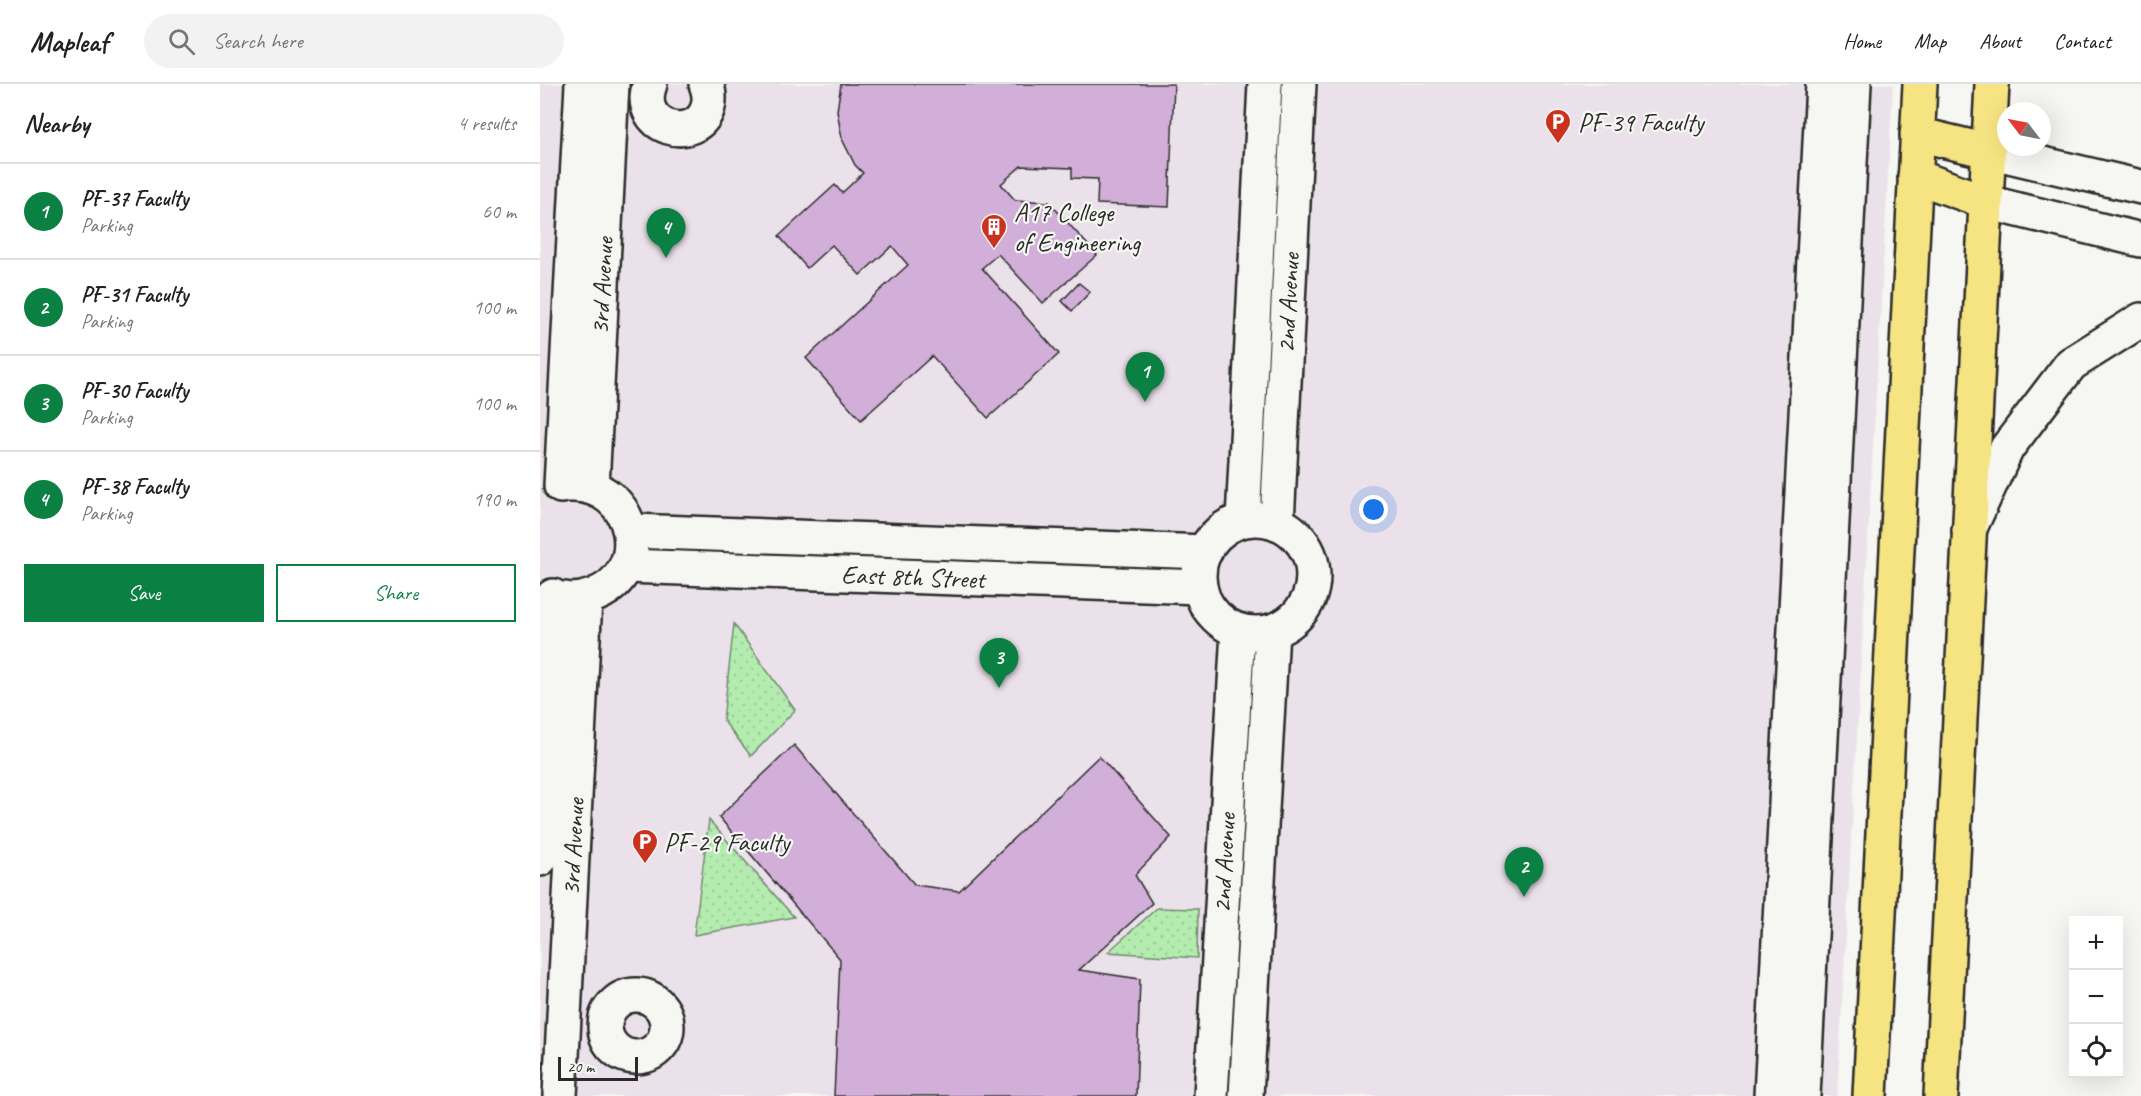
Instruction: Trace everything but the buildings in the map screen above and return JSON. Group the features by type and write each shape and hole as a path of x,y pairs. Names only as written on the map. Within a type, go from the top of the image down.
{"main road":[{"path":"1870,1096 1920,84"},
{"path":"1941,1096 1992,84"},
{"path":"1917,134 1988,151"},
{"path":"1915,176 1986,202"}],"street":[{"name":"3rd Avenue","path":"564,490 582,84"},
{"name":"3rd Avenue","path":"564,490 610,126 612,84"},
{"path":"648,90 653,117 660,124 674,129 692,126 707,111 709,100 706,84"},
{"name":"2nd Avenue","path":"1243,520 1265,84"},
{"name":"2nd Avenue","path":"1277,523 1299,84"},
{"path":"1771,1096 1823,84"},
{"path":"1803,1096 1854,84"},
{"path":"610,126 636,111 648,90"},
{"path":"1988,151 2141,187"},
{"path":"1986,202 2141,240"},
{"path":"1969,530 2007,448 2071,364 2141,320"},
{"path":"546,592 570,600 585,599 599,594 612,586 626,566 632,547 631,531 626,517 607,495 564,490"},
{"path":"1261,519 1277,523 1289,529 1308,551 1313,566 1314,581 1311,595 1304,609 1294,620 1281,628 1252,634 1238,631 1224,624 1212,614 1205,602 1200,587 1199,572 1205,552 1219,533 1232,524 1243,520 1261,519"},
{"name":"East 8th Street","path":"631,531 1205,552"},
{"name":"East 8th Street","path":"626,566 1200,587"},
{"name":"3rd Avenue","path":"540,859 546,592"},
{"name":"3rd Avenue","path":"560,1096 585,599"},
{"name":"2nd Avenue","path":"1211,1096 1238,631"},
{"name":"2nd Avenue","path":"1246,1096 1272,631"},
{"path":"561,1064 607,1024 565,989"}],"shaded area":[{"path":"540,84 1893,84 1837,1096 540,1096"}],"green space":[{"path":"734,624 795,710 751,756 723,720"},
{"path":"709,820 794,917 694,935"},
{"path":"1157,908 1198,909 1197,958 1108,952"}],"place":[{"name":"PF-39 Faculty","path":"1558,145"},
{"name":"A17 College of Engineering","path":"994,250"},
{"name":"PF-38 Faculty","path":"666,258"},
{"name":"PF-37 Faculty","path":"1145,402"},
{"name":"PF-30 Faculty","path":"999,688"},
{"name":"PF-29 Faculty","path":"645,865"},
{"name":"PF-31 Faculty","path":"1524,897"}]}
